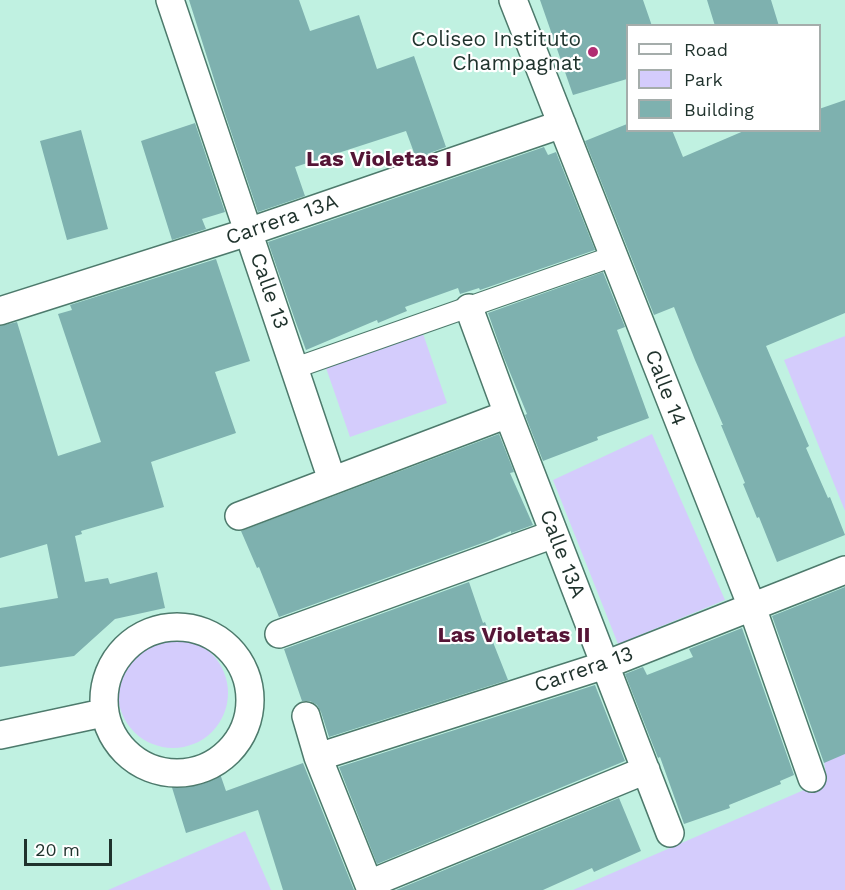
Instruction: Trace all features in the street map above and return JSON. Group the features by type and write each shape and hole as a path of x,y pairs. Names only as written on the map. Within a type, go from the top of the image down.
{"street":[{"name":"Calle 13","path":"170,0 332,480"},
{"name":"Calle 14","path":"513,0 752,607 812,777"},
{"name":"Carrera 13A","path":"0,311 248,232 562,124"},
{"path":"295,368 614,256"},
{"name":"Calle 13A","path":"469,308 670,833"},
{"path":"239,516 508,414"},
{"path":"279,634 554,534"},
{"name":"Carrera 13","path":"318,757 605,665 845,570"},
{"path":"176,626 202,630 224,643 241,663 250,687 250,712 241,737 224,756 202,769 177,773 151,769 129,757 112,737 104,713 103,687 112,663 129,643 151,630 176,626"},
{"path":"0,735 104,713"},
{"path":"306,716 318,757 370,887 646,770"}],"green space":[{"path":"422,331 447,403 350,437 325,365"},
{"path":"845,336 845,511 784,360"},
{"path":"652,434 725,600 618,644 553,480"},
{"path":"173,638 194,643 212,654 223,672 228,693 223,714 212,732 194,743 173,748 152,743 134,732 123,714 118,693 123,672 134,654 152,643"},
{"path":"845,734 845,890 573,890 827,780 821,743"},
{"path":"245,831 271,890 108,890"}],"building":[{"path":"189,0 299,0 310,31 359,15 377,69 414,56 446,147 416,158 406,131 295,167 305,196 258,212"},
{"name":"Coliseo Instituto Champagnat","path":"540,0 643,0 651,24 626,24 626,79 573,95"},
{"path":"707,0 771,0 778,24 714,24"},
{"path":"845,100 845,313 766,346 809,446 806,448 828,498 830,497 845,535 777,562 743,484 745,483 721,425 723,425 674,307 654,315 585,141 626,124 626,132 673,132 683,157 741,132 821,132 821,108"},
{"path":"195,123 225,212 202,219 206,229 172,240 141,141"},
{"path":"81,130 108,229 67,240 40,141"},
{"path":"544,147 548,155 556,152 595,250 480,290 479,288 460,294 458,288 405,307 407,311 378,323 377,320 306,350 268,242"},
{"path":"216,259 250,361 215,372 236,433 151,462 164,507 81,531 82,534 75,536 85,582 108,578 110,584 157,572 165,608 115,619 74,656 0,667 0,608 58,598 47,544 0,558 0,326 17,322 58,456 101,442 58,314 72,310 70,305"},
{"path":"603,272 625,327 617,330 649,418 597,437 598,440 543,461 488,313"},
{"path":"499,434 514,472 510,473 533,525 511,533 511,531 279,617 259,567 257,568 241,531"},
{"path":"469,582 483,623 485,622 508,680 329,737 317,705 310,701 302,701 284,649"},
{"path":"845,587 845,754 824,763 772,616"},
{"path":"742,628 794,775 780,781 781,784 729,805 730,808 684,824 660,757 658,758 625,674 643,667 647,675 693,657 689,649"},
{"path":"595,685 625,761 377,864 339,767"},
{"path":"303,763 354,890 283,890 258,810 186,833 170,781 217,765 226,791"},
{"path":"619,798 641,851 594,872 592,868 543,890 396,890"}],"place":[{"name":"Coliseo Instituto Champagnat","path":"593,52"}],"district":[{"name":"Las Violetas I","path":"379,160"},
{"name":"Las Violetas II","path":"514,636"}]}
